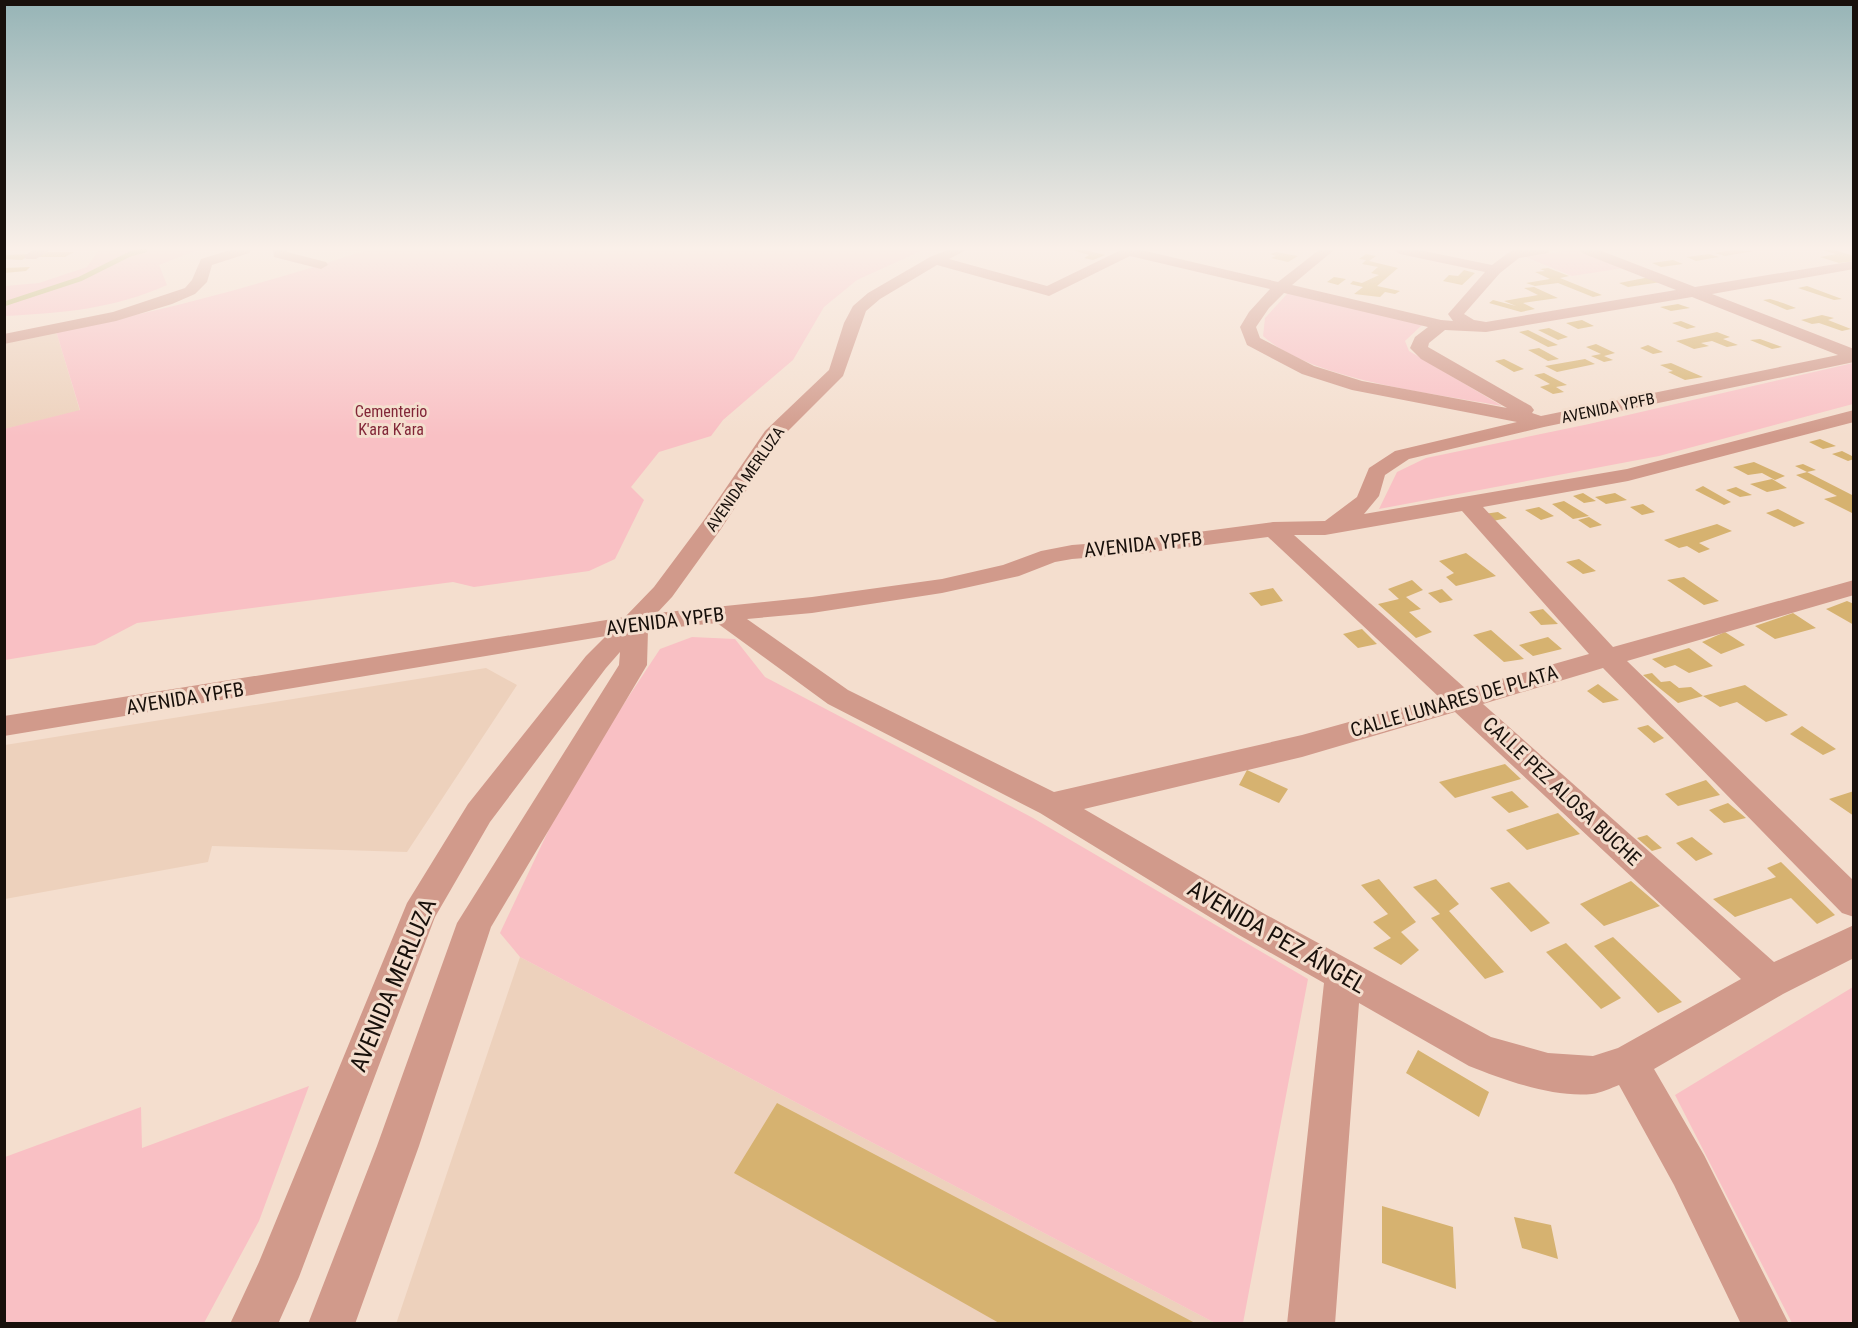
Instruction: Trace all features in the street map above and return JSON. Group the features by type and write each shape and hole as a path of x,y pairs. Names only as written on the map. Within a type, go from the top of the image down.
{"street":[{"path":"4,339 129,312"},
{"name":"AVENIDA MERLUZA","path":"253,1323 276,1277 419,913 479,813 597,663 663,592 772,435 837,372 852,322 857,312"},
{"path":"1257,312 1248,327 1253,341 1269,352 1308,370 1359,386 1544,421"},
{"path":"1386,312 1441,325 1480,326 1565,312"},
{"path":"1458,312 1456,314 1462,321 1480,326"},
{"path":"1744,312 1854,356"},
{"path":"1441,325 1421,340 1419,348 1427,356 1544,421"},
{"name":"AVENIDA YPFB","path":"1325,528 1357,509 1371,492 1376,472 1402,454 1544,421 1854,356"},
{"name":"AVENIDA YPFB","path":"4,726 634,623 812,605 942,586 1010,571 1049,556 1072,552 1137,547 1273,529 1325,528 1628,475 1854,416"},
{"path":"1467,503 1607,657 1854,903"},
{"name":"CALLE PEZ ALOSA BUCHE","path":"1273,529 1770,982"},
{"name":"CALLE LUNARES DE PLATA","path":"1051,805 1302,746 1461,698 1854,586"},
{"name":"AVENIDA PEZ ÁNGEL","path":"722,614 838,697 1051,805 1251,924 1483,1053 1548,1072 1593,1076 1628,1063 1770,982 1854,940"},
{"path":"331,1323 398,1146 475,923 633,665 634,623"},
{"path":"1311,1323 1343,975"},
{"path":"1628,1063 1689,1170 1766,1323"}],"shaded area":[{"path":"56,331 80,411 5,429 4,343"},
{"path":"486,668 517,685 407,852 212,846 208,862 5,899 5,745"},
{"path":"520,957 1215,1323 396,1324"}],"green space":[{"path":"5,312 55,312 47,313 5,316"},
{"name":"Cementerio K'ara K'ara","path":"147,312 821,312 793,360 723,420 711,436 659,452 631,487 644,500 615,559 589,571 474,587 453,582 137,623 95,645 5,660 4,429 80,410 56,331"},
{"path":"1271,312 1369,312 1422,325 1405,341 1409,351 1502,406 1376,383 1312,364 1285,351 1263,336 1265,318"},
{"path":"1853,363 1853,404 1659,456 1379,509 1397,472 1426,458 1589,424"},
{"path":"692,637 735,639 765,677 1033,818 1308,979 1243,1323 1215,1323 520,957 500,933 569,787 660,649"},
{"path":"1853,987 1853,1323 1792,1323 1675,1095"},
{"path":"309,1086 259,1221 204,1323 5,1323 5,1157 141,1107 142,1148"}],"building":[{"path":"1822,315 1834,318 1828,320 1851,329 1842,331 1801,320"},
{"path":"1582,320 1594,326 1578,329 1566,323"},
{"path":"1681,321 1696,327 1687,329 1672,323"},
{"path":"1549,328 1568,337 1558,340 1538,330"},
{"path":"1528,330 1558,345 1548,347 1519,332"},
{"path":"1717,332 1730,337 1723,339 1738,345 1727,347 1712,341 1701,343 1709,346 1694,349 1676,341"},
{"path":"1760,339 1782,347 1772,349 1750,340"},
{"path":"1596,344 1615,353 1604,356 1613,360 1604,362 1591,356 1601,354 1586,347"},
{"path":"1648,345 1663,352 1653,354 1640,348"},
{"path":"1539,348 1559,359 1548,361 1528,350"},
{"path":"1504,359 1524,369 1514,372 1495,361"},
{"path":"1585,359 1595,364 1557,372 1545,366"},
{"path":"1671,363 1703,377 1685,380 1668,372 1673,371 1660,365"},
{"path":"1544,373 1567,385 1556,387 1564,392 1553,394 1540,387 1550,384 1534,375"},
{"path":"1820,439 1836,446 1823,449 1809,442"},
{"path":"1842,451 1854,459 1848,461 1832,454"},
{"path":"1754,462 1785,476 1775,480 1762,473 1748,475 1733,467"},
{"path":"1803,464 1816,470 1807,472 1795,466"},
{"path":"1807,472 1854,496 1854,514 1824,499 1837,496 1796,475"},
{"path":"1772,479 1787,488 1767,492 1750,484"},
{"path":"1703,486 1731,502 1724,505 1695,490"},
{"path":"1736,487 1752,495 1740,497 1726,490"},
{"path":"1583,493 1596,501 1584,503 1573,496"},
{"path":"1615,493 1627,500 1606,504 1595,497"},
{"path":"1564,501 1589,516 1573,519 1552,504"},
{"path":"1643,504 1655,512 1642,515 1630,507"},
{"path":"1539,507 1554,516 1541,520 1525,510"},
{"path":"1778,509 1805,523 1794,527 1766,513"},
{"path":"1498,512 1507,518 1493,521 1484,514"},
{"path":"1589,517 1602,525 1590,528 1578,520"},
{"path":"1717,524 1732,531 1699,543 1710,549 1699,553 1687,546 1679,548 1664,540"},
{"path":"1466,553 1496,576 1456,586 1446,577 1454,573 1439,561"},
{"path":"1579,559 1596,571 1583,574 1566,562"},
{"path":"1684,577 1719,601 1704,605 1667,580"},
{"path":"1412,580 1423,590 1406,597 1421,609 1409,612 1432,632 1416,638 1378,604 1399,599 1388,589"},
{"path":"1273,588 1283,601 1261,606 1249,593"},
{"path":"1442,589 1453,600 1440,603 1428,593"},
{"path":"1847,601 1854,604 1854,625 1826,609"},
{"path":"1543,609 1558,624 1541,625 1529,612"},
{"path":"1793,613 1816,628 1775,639 1755,626"},
{"path":"1362,629 1377,644 1358,648 1343,634"},
{"path":"1491,630 1524,659 1504,662 1473,635"},
{"path":"1725,632 1745,645 1721,654 1702,642"},
{"path":"1548,637 1562,649 1533,656 1519,645"},
{"path":"1689,648 1713,666 1689,673 1675,665 1665,668 1652,659"},
{"path":"1652,673 1661,682 1670,681 1679,688 1691,687 1703,696 1678,703 1643,675"},
{"path":"1598,684 1619,700 1603,703 1587,691"},
{"path":"1745,685 1788,715 1766,722 1737,702 1720,707 1703,696"},
{"path":"1648,725 1664,738 1654,743 1637,728"},
{"path":"1802,726 1836,749 1823,755 1790,734"},
{"path":"1505,764 1521,779 1455,798 1439,782"},
{"path":"1247,770 1288,789 1279,803 1239,785"},
{"path":"1706,780 1720,795 1678,806 1665,794"},
{"path":"1512,791 1529,807 1509,813 1491,797"},
{"path":"1854,791 1854,816 1829,799"},
{"path":"1728,803 1746,818 1724,823 1709,810"},
{"path":"1558,813 1580,834 1527,850 1506,830"},
{"path":"1647,835 1662,848 1652,851 1637,838"},
{"path":"1692,837 1713,854 1696,861 1676,843"},
{"path":"1781,862 1835,915 1817,924 1791,898 1735,917 1713,899 1776,877 1767,868"},
{"path":"1379,879 1416,922 1401,932 1419,950 1401,965 1373,948 1391,938 1373,922 1388,914 1361,885"},
{"path":"1436,879 1459,904 1449,911 1504,972 1485,979 1431,918 1440,914 1413,887"},
{"path":"1631,881 1660,906 1604,926 1580,904"},
{"path":"1509,882 1550,923 1531,932 1490,888"},
{"path":"1613,937 1682,1002 1658,1013 1594,946"},
{"path":"1566,943 1621,998 1601,1009 1546,952"},
{"path":"1418,1050 1489,1092 1479,1117 1406,1073"},
{"path":"777,1103 1195,1323 999,1323 734,1173"},
{"path":"1382,1206 1453,1227 1456,1289 1382,1263"},
{"path":"1514,1217 1551,1225 1558,1259 1522,1248"}]}
